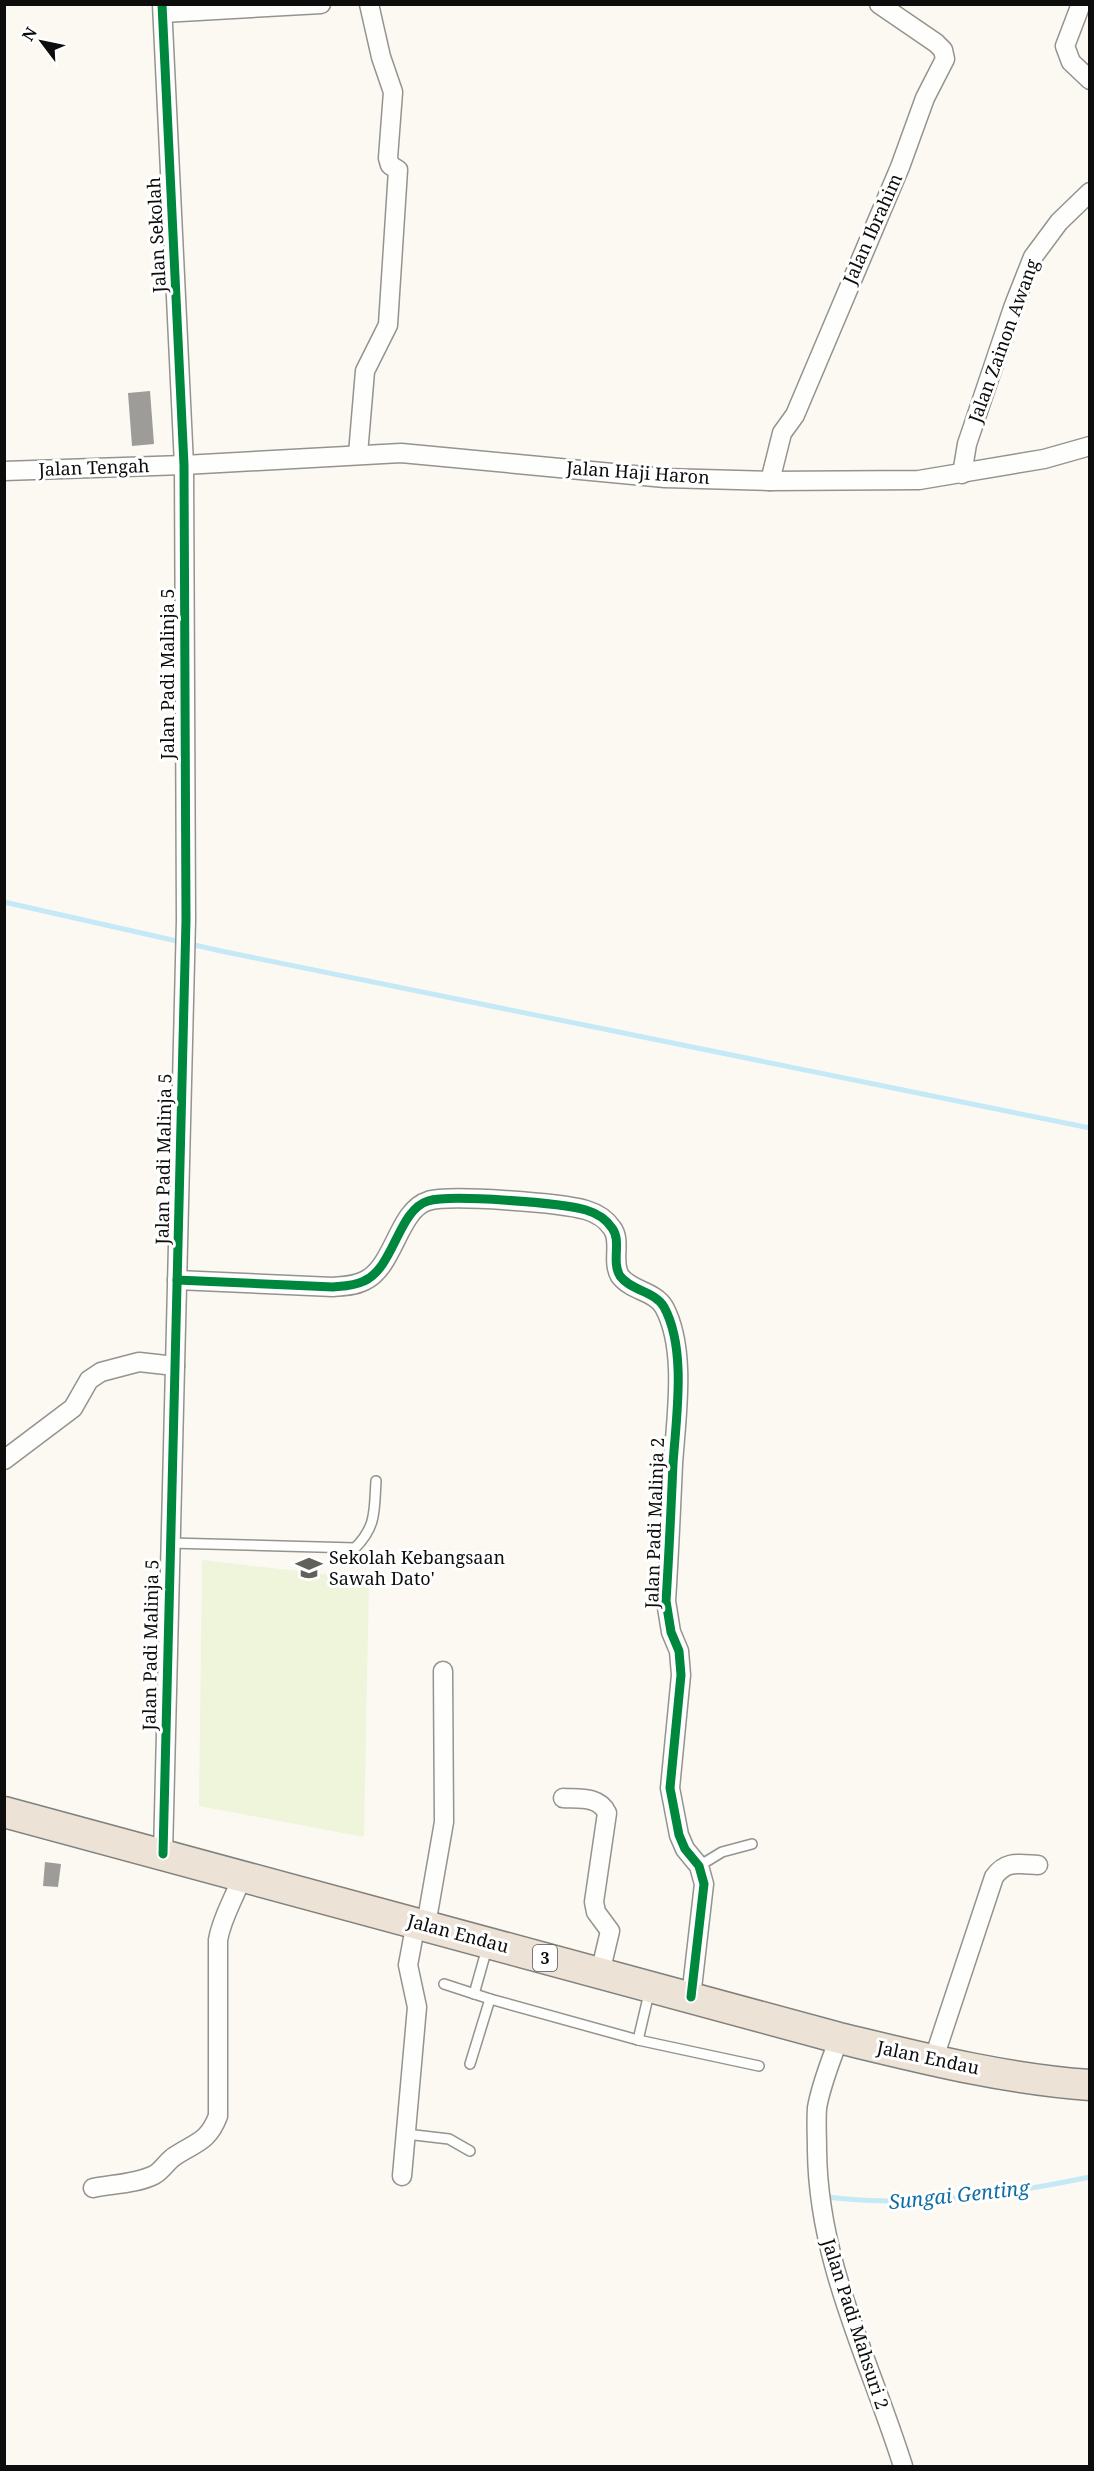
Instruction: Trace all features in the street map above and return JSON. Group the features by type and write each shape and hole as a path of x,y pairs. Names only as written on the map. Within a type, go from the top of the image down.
{"highway":[{"name":"Jalan Endau","path":"4,1812 839,2038 933,2061 1027,2079 1089,2085"}],"street":[{"path":"163,9 321,4"},
{"path":"358,454 365,371 388,325 398,170 390,165 388,158 393,92 381,57 369,4"},
{"name":"Jalan Ibrahim","path":"770,481 783,433 795,415 900,167 925,98 945,59 943,50 936,43 879,4"},
{"path":"1081,4 1065,46 1071,62 1089,80"},
{"name":"Jalan Sekolah","path":"163,9 184,465"},
{"name":"Jalan Zainon Awang","path":"962,474 967,444 1014,305 1033,257 1059,222 1089,192"},
{"name":"Jalan Haji Haron","path":"184,465 400,453 665,478 770,481 919,480 1044,459 1089,446"},
{"name":"Jalan Tengah","path":"4,471 184,465"},
{"name":"Jalan Padi Malinja 5","path":"163,1854 186,920 184,465"},
{"name":"Jalan Padi Malinja 2","path":"177,1280 333,1287 354,1285 366,1281 378,1271 413,1212 425,1202 499,1201 566,1206 596,1214 611,1226 615,1233 616,1264 620,1275 630,1284 660,1300 671,1326 678,1374 666,1601 671,1632 679,1651 681,1675 670,1788 679,1836 685,1849 699,1866 704,1884 691,1997"},
{"path":"4,1460 73,1408 89,1380 101,1372 139,1362 175,1366"},
{"path":"402,2176 417,2007 408,1965 421,1924 444,1822 443,1671"},
{"path":"563,1798 597,1800 604,1805 607,1813 594,1902 596,1912 610,1931 600,1973"},
{"path":"933,2061 994,1876 1000,1867 1009,1864 1038,1866"},
{"path":"93,2187 138,2180 155,2174 175,2156 199,2144 213,2131 219,2116 218,1940 222,1920 236,1895 242,1876"},
{"name":"Jalan Padi Mahsuri 2","path":"839,2038 820,2092 817,2111 818,2193 831,2261 860,2350 903,2466"}],"lane":[{"path":"170,1543 355,1548 366,1537 373,1525 376,1481"},
{"path":"699,1866 722,1852 752,1844"},
{"path":"474,1995 489,1942"},
{"path":"444,1984 474,1995 638,2040 759,2066"},
{"path":"638,2040 651,1987"},
{"path":"470,2064 490,1999"},
{"path":"406,2134 449,2139 470,2151"}],"green space":[{"path":"202,1560 369,1579 364,1837 199,1806"}],"building":[{"path":"150,391 154,444 132,446 128,393"},
{"path":"45,1862 61,1864 58,1887 43,1886"}],"waterway":[{"path":"4,902 221,951 1090,1128"},
{"name":"Sungai Genting","path":"827,2197 893,2201 959,2198 1090,2177"}],"cycle path":[{"path":"162,4 184,465 186,920 163,1854"},
{"path":"177,1280 333,1287 356,1284 374,1274 382,1264 402,1227 418,1206 440,1199 506,1200 573,1207 597,1215 612,1228 615,1233 616,1264 620,1276 630,1285 660,1302 671,1324 676,1343 678,1405 666,1601 671,1632 679,1651 681,1675 670,1788 679,1835 685,1849 699,1866 704,1884 691,1997"}],"place":[{"name":"Sekolah Kebangsaan Sawah Dato'","path":"309,1568"}]}
